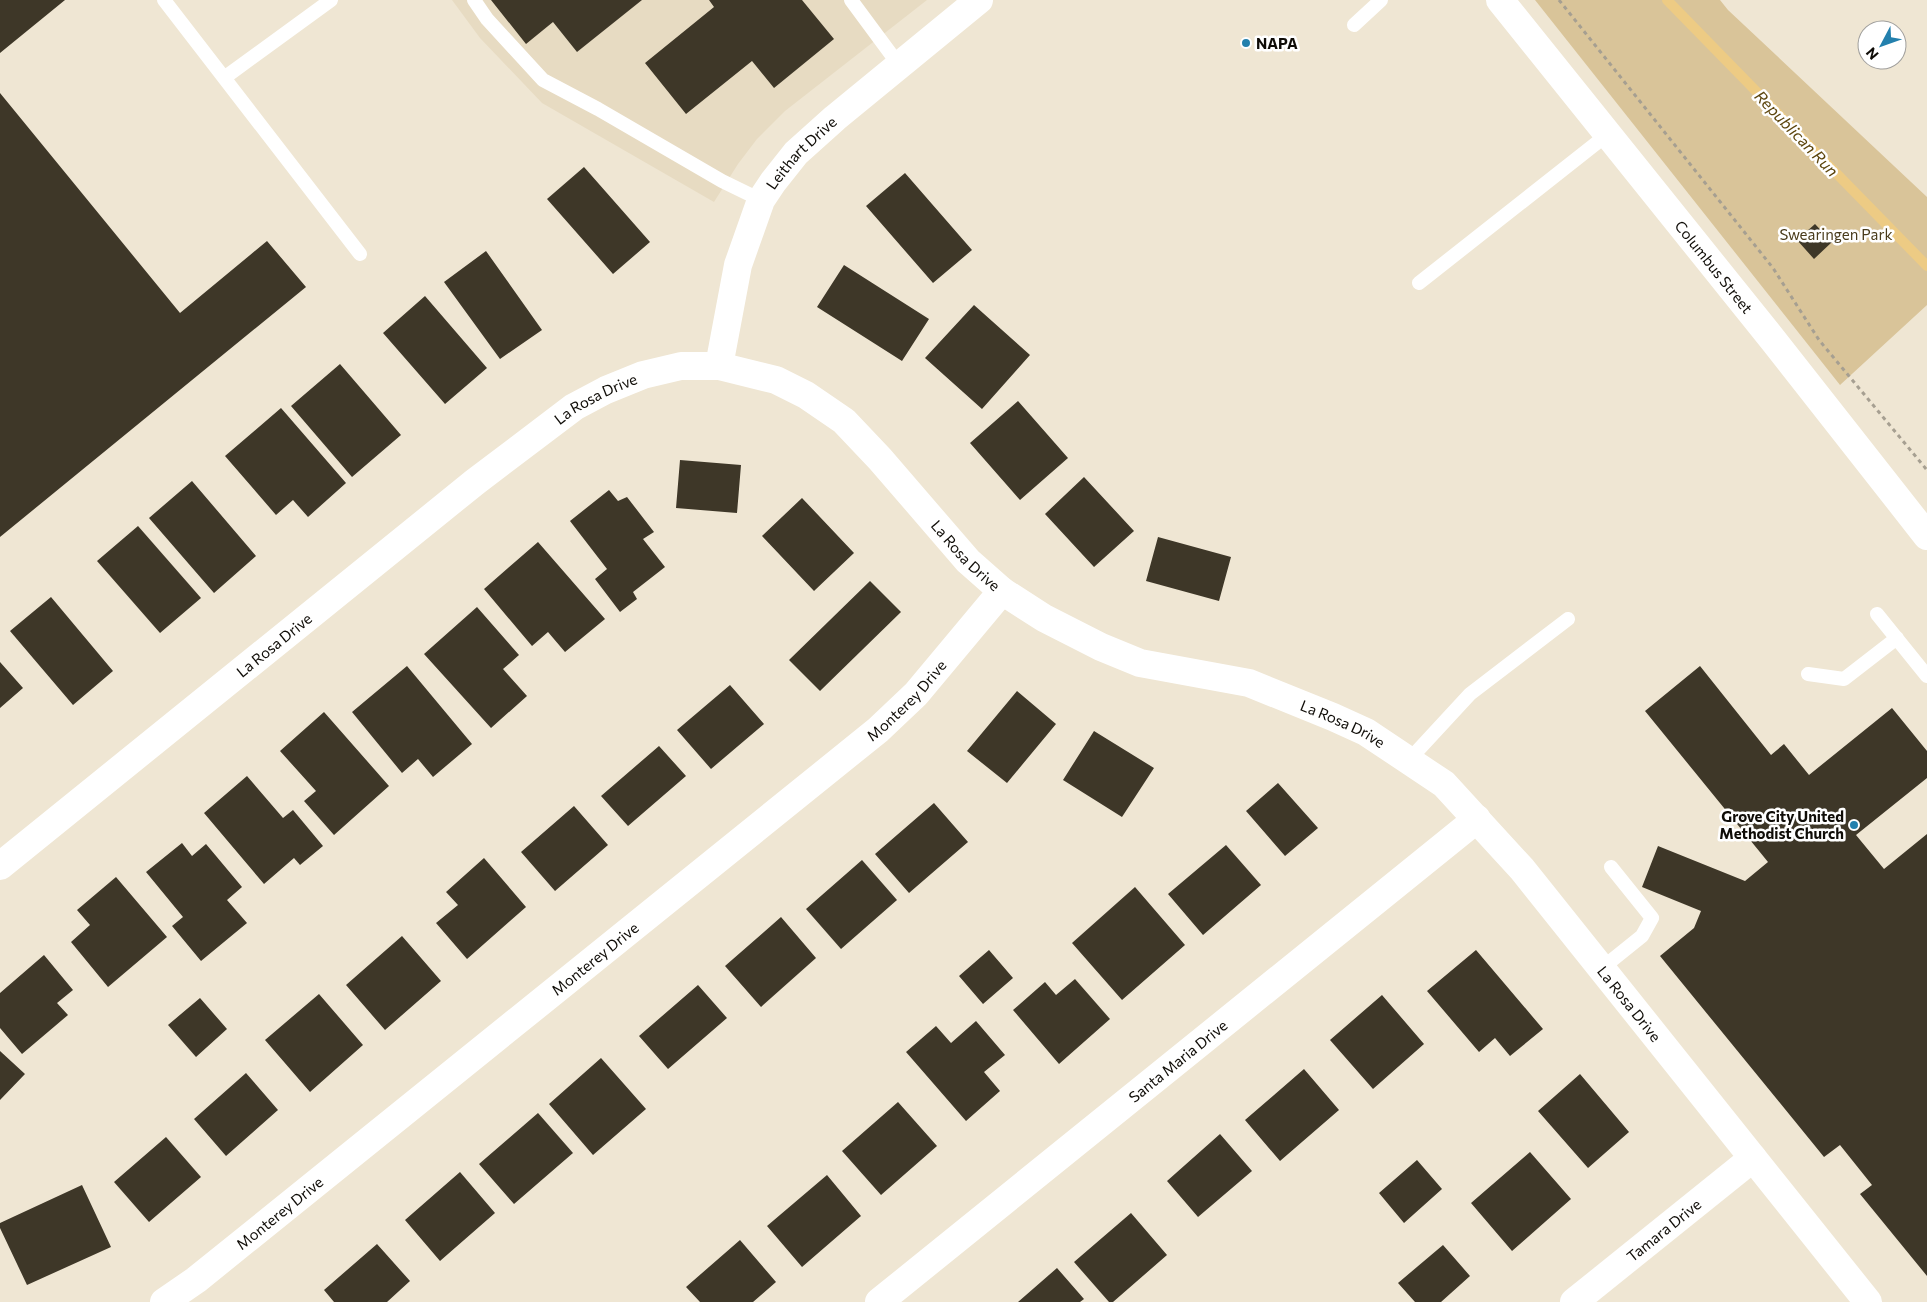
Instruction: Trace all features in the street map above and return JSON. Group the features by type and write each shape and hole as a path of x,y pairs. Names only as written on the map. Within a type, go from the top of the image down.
{"street":[{"name":"Leithart Drive","path":"719,366 738,265 761,200 796,153 835,118 978,0"},
{"name":"Columbus Street","path":"1500,0 1831,412 1927,536"},
{"name":"La Rosa Drive","path":"0,866 476,482 574,407 606,390 643,375 682,366 719,366 776,380 806,395 844,421 880,459 968,560 1002,591 1069,631 1140,663 1249,683 1366,732 1444,784 1522,868 1868,1302"},
{"name":"Monterey Drive","path":"164,1302 196,1280 878,730 916,694 1002,591"},
{"name":"Santa Maria Drive","path":"878,1302 1478,819"},
{"name":"Tamara Drive","path":"1574,1302 1752,1158"}],"lane":[{"path":"164,0 360,254"},
{"path":"224,78 331,0"},
{"path":"474,0 487,19 543,80 598,109 722,181 761,200"},
{"path":"851,0 899,65"},
{"path":"1354,25 1381,0"},
{"path":"1419,282 1608,134"},
{"path":"1877,614 1927,676"},
{"path":"1409,760 1470,694 1568,620"},
{"path":"1808,674 1844,679 1897,638"},
{"path":"1601,969 1642,936 1652,918 1611,867"}],"path":[{"path":"1559,0 1773,268 1819,340 1927,470"}],"shaded area":[{"path":"452,0 927,0 785,111 757,139 738,164 714,202 542,103 480,38"}],"green space":[{"name":"Swearingen Park","path":"1535,0 1720,0 1728,10 1927,197 1927,305 1840,385"}],"building":[{"path":"0,0 65,0 0,53"},
{"path":"491,0 642,0 577,52 553,22 526,44"},
{"path":"709,0 802,0 834,39 774,88 752,61 686,114 645,63 714,7"},
{"path":"0,93 180,313 267,241 306,287 0,537"},
{"path":"584,167 650,242 613,274 547,199"},
{"path":"905,173 972,250 933,283 866,206"},
{"path":"1815,224 1832,242 1814,259 1797,240"},
{"path":"486,251 542,330 500,359 444,282"},
{"path":"844,265 929,319 902,361 817,307"},
{"path":"425,296 487,368 445,404 383,333"},
{"path":"974,305 1030,355 982,409 925,358"},
{"path":"340,364 401,435 352,477 291,406"},
{"path":"1018,401 1068,458 1020,500 970,443"},
{"path":"281,408 346,483 308,517 293,500 276,515 225,456"},
{"path":"680,460 741,465 737,513 676,508"},
{"path":"1084,477 1134,531 1094,567 1045,514"},
{"path":"192,481 256,556 214,593 149,518"},
{"path":"609,490 618,501 627,497 654,532 643,539 665,567 633,592 637,599 620,612 595,579 607,569 570,521"},
{"path":"802,498 854,553 814,591 762,536"},
{"path":"138,526 201,598 160,633 97,561"},
{"path":"1158,537 1231,557 1219,601 1146,581"},
{"path":"538,542 605,619 565,652 548,632 532,646 484,589"},
{"path":"870,581 901,612 820,691 789,660"},
{"path":"51,597 113,671 73,705 10,631"},
{"path":"477,607 519,655 503,669 527,696 491,728 424,654"},
{"path":"0,662 23,688 0,708"},
{"path":"407,666 472,744 433,777 418,759 402,773 352,712"},
{"path":"1700,666 1771,755 1784,744 1809,775 1892,708 1927,751 1927,778 1856,835 1884,869 1927,834 1927,1276 1860,1194 1872,1185 1840,1145 1824,1157 1660,956 1694,928 1701,911 1642,887 1658,846 1745,881 1768,862 1645,711"},
{"path":"730,685 764,724 711,769 677,730"},
{"path":"1017,691 1056,724 1007,783 967,751"},
{"path":"324,712 389,786 334,835 304,801 316,791 280,751"},
{"path":"1094,731 1154,768 1122,817 1063,780"},
{"path":"659,746 686,776 628,826 601,796"},
{"path":"247,776 283,818 293,810 323,846 300,865 294,858 264,884 204,813"},
{"path":"1278,783 1318,828 1285,856 1246,811"},
{"path":"934,803 968,842 909,893 875,854"},
{"path":"574,806 608,845 555,891 521,852"},
{"path":"182,843 192,856 206,844 242,887 227,900 247,923 201,961 172,926 183,917 146,872"},
{"path":"1226,845 1261,885 1203,935 1168,894"},
{"path":"484,858 526,907 467,959 436,923 458,905 446,892"},
{"path":"862,860 897,900 841,949 806,909"},
{"path":"116,877 167,937 108,987 71,942 90,925 77,910"},
{"path":"1135,887 1185,945 1122,1000 1072,943"},
{"path":"781,917 816,958 761,1007 725,966"},
{"path":"402,936 441,981 385,1030 346,985"},
{"path":"989,950 1013,978 983,1004 959,976"},
{"path":"1476,950 1543,1029 1510,1056 1495,1038 1479,1052 1427,991"},
{"path":"44,955 73,990 57,1003 68,1015 22,1054 0,1028 0,993"},
{"path":"1075,979 1110,1019 1059,1064 1013,1010 1045,982 1056,995"},
{"path":"698,985 727,1018 668,1069 639,1036"},
{"path":"319,994 363,1045 310,1092 265,1040"},
{"path":"1382,995 1424,1044 1373,1089 1330,1040"},
{"path":"200,998 227,1029 196,1057 168,1025"},
{"path":"976,1021 1005,1055 984,1072 1000,1091 966,1121 906,1052 936,1026 951,1043"},
{"path":"0,1051 25,1074 0,1100"},
{"path":"601,1058 646,1109 593,1155 549,1104"},
{"path":"1304,1069 1339,1110 1280,1161 1245,1120"},
{"path":"246,1073 278,1110 226,1156 194,1119"},
{"path":"1580,1074 1629,1132 1588,1168 1538,1111"},
{"path":"898,1102 937,1146 881,1195 842,1151"},
{"path":"538,1113 573,1153 514,1204 479,1164"},
{"path":"1220,1134 1252,1171 1198,1217 1167,1181"},
{"path":"166,1137 201,1177 149,1222 114,1182"},
{"path":"1530,1152 1571,1199 1512,1251 1471,1203"},
{"path":"1417,1160 1442,1189 1404,1223 1379,1193"},
{"path":"460,1172 495,1213 440,1261 405,1220"},
{"path":"827,1175 861,1216 802,1267 767,1226"},
{"path":"82,1185 111,1247 27,1285 0,1228 0,1223"},
{"path":"1131,1213 1167,1255 1113,1302 1109,1302 1074,1262"},
{"path":"740,1240 776,1282 753,1302 700,1302 686,1287"},
{"path":"377,1244 410,1281 387,1302 334,1302 324,1290"},
{"path":"1443,1245 1470,1276 1441,1302 1415,1302 1398,1283"},
{"path":"1057,1268 1084,1299 1080,1302 1018,1302"}],"waterway":[{"name":"Republican Run","path":"1667,0 1927,266"}],"place":[{"name":"NAPA","path":"1246,43"},
{"name":"Grove City United Methodist Church","path":"1854,825"}]}
